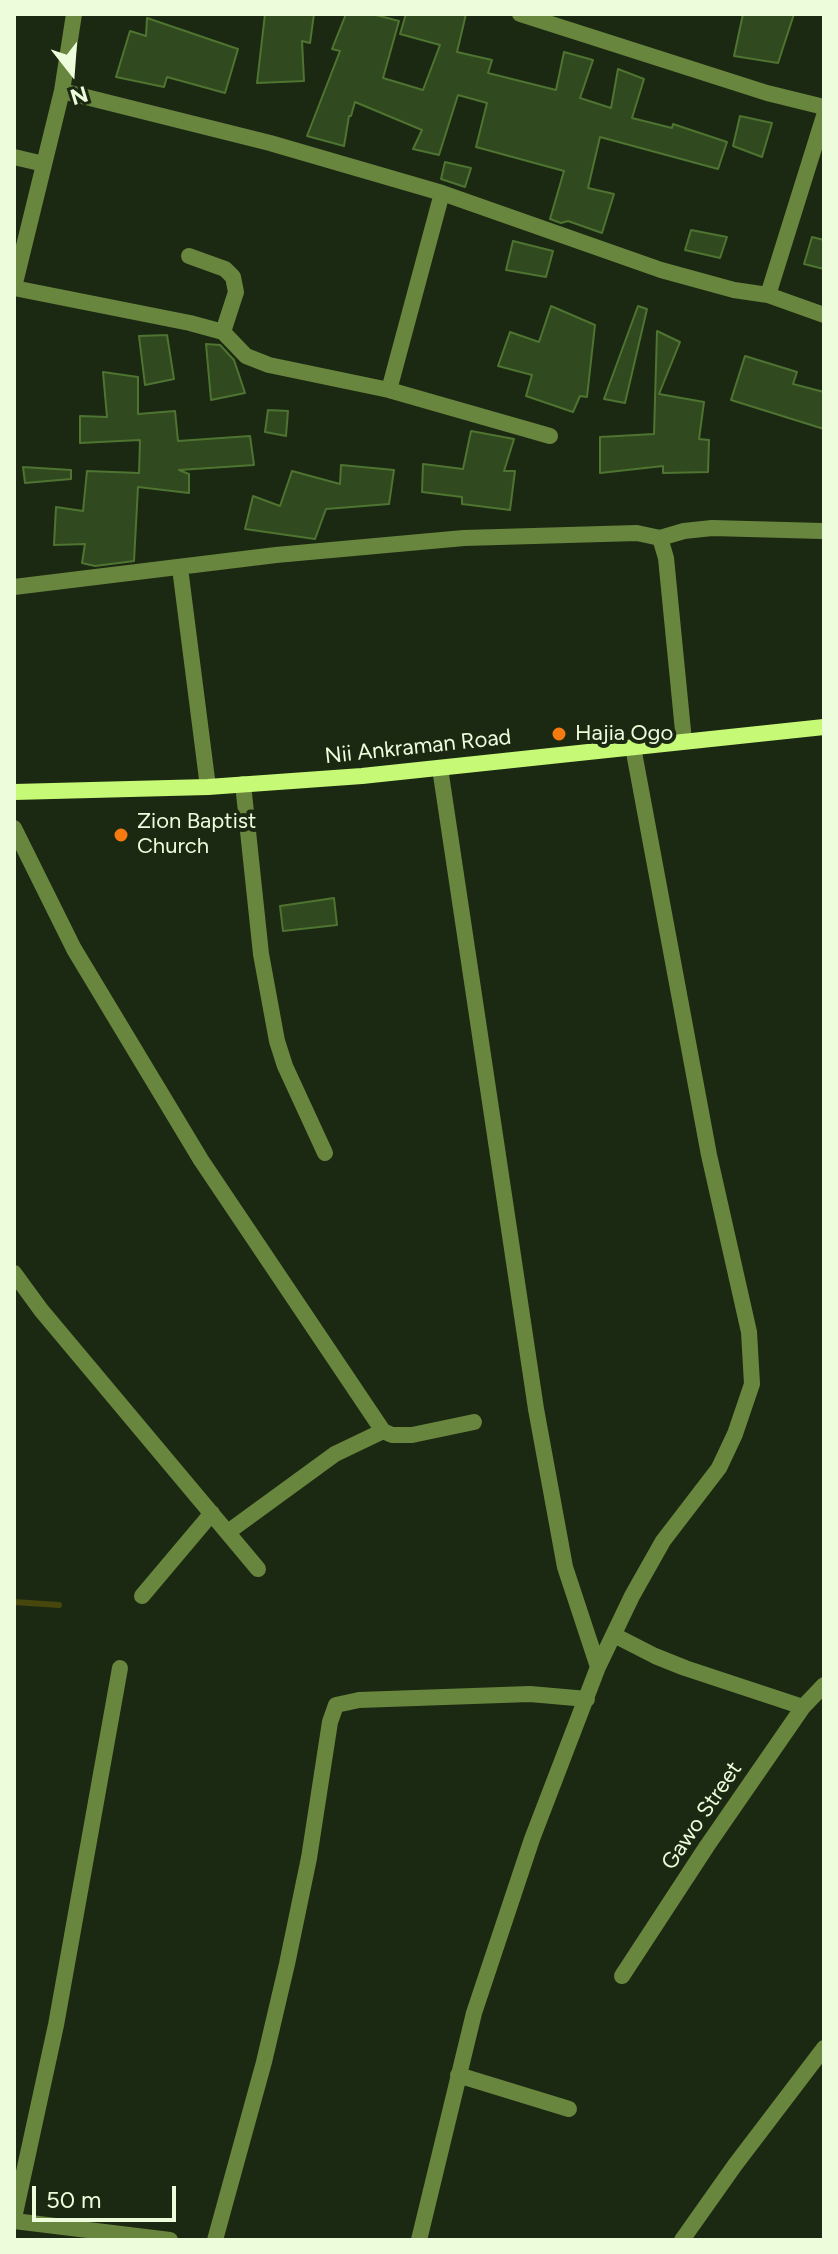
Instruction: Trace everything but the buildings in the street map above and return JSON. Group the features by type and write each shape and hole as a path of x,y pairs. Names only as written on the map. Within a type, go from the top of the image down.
{"street":[{"path":"74,14 62,91 14,288 223,332 255,361 389,390 550,436"},
{"path":"520,14 767,93 824,107"},
{"path":"62,91 270,143 442,193 661,270 734,290 768,295 824,315"},
{"path":"768,295 824,116"},
{"path":"14,157 44,164"},
{"path":"389,390 442,193"},
{"path":"189,256 225,269 233,277 236,292 223,332"},
{"path":"14,587 276,555 464,538 637,533 660,538 712,528 822,531"},
{"path":"660,538 666,558 684,741"},
{"path":"180,568 208,787"},
{"name":"Nii Ankraman Road","path":"14,792 208,787 440,768 824,727"},
{"path":"419,2240 474,2013 532,1839 598,1667 663,1541 719,1468 735,1434 752,1384 749,1332 709,1155 633,747"},
{"path":"440,768 536,1409 565,1567 598,1667"},
{"path":"243,784 271,1018 285,1066 325,1153"},
{"path":"14,828 74,949 201,1160 383,1431 392,1435 412,1435 474,1422"},
{"path":"14,1273 41,1310 258,1569"},
{"path":"228,1532 335,1454 383,1431"},
{"path":"142,1596 212,1513"},
{"path":"614,1635 670,1662 803,1707"},
{"path":"120,1668 56,2025 14,2219 170,2240"},
{"name":"Gawo Street","path":"622,1976 803,1707 824,1685"},
{"path":"215,2240 264,2062 287,1964 309,1858 330,1722 336,1705 359,1700 530,1694 587,1699"},
{"path":"682,2240 824,2048"},
{"path":"458,2075 569,2109"}],"waterway":[{"path":"14,1602 59,1605"}],"place":[{"name":"Hajia Ogo","path":"559,734"},
{"name":"Zion Baptist Church","path":"121,835"}]}
